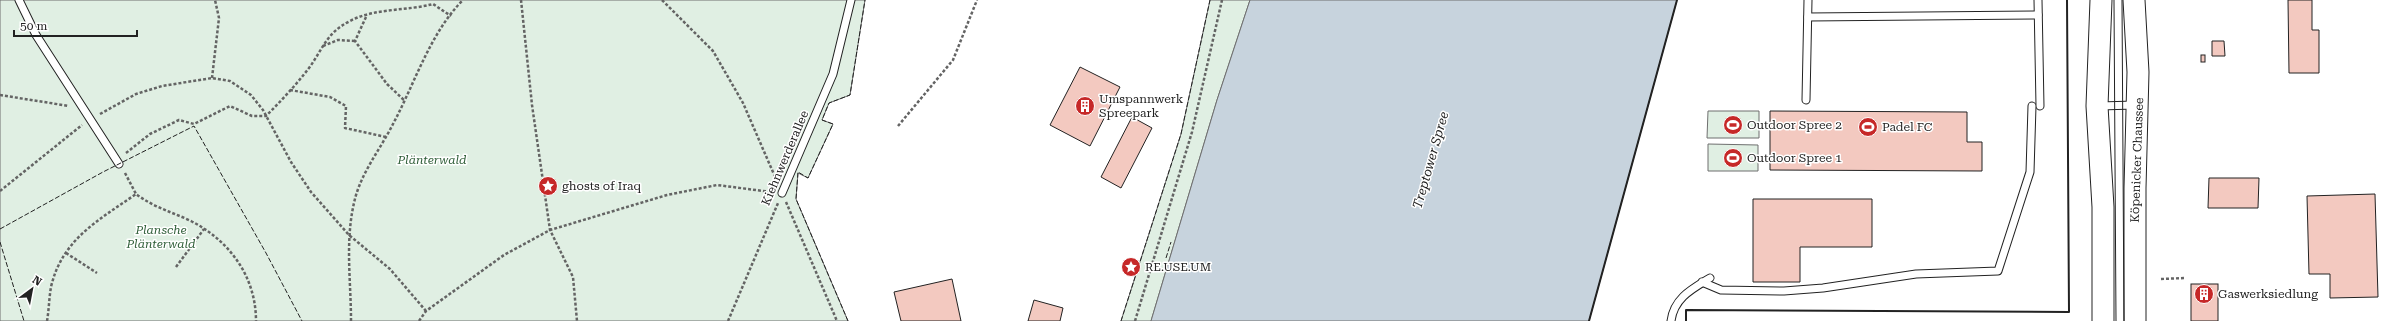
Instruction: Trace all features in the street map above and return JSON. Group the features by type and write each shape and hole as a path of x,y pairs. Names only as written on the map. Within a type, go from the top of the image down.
{"main road":[{"path":"2101,0 2097,106 2103,207 2103,321"},
{"name":"Köpenicker Chaussee","path":"2134,0 2138,105 2135,188 2135,321"}],"lane":[{"path":"19,0 36,35 118,162"},
{"name":"Kiehnwerderallee","path":"782,193 833,74 851,0"},
{"path":"1806,100 1808,0"},
{"path":"1702,282 1721,290 1784,290 1823,288 1916,274 1998,272 2030,172 2036,106 2038,0"},
{"path":"1808,17 2038,15"},
{"path":"2097,106 2138,105"},
{"path":"1671,321 1672,312 1681,297 1710,278"}],"path":[{"path":"212,78 219,18 215,0"},
{"path":"351,321 349,235 354,201 366,169 386,137 436,37 463,0"},
{"path":"521,0 532,105 550,230 573,277 577,321"},
{"path":"662,0 713,51 743,103 837,321"},
{"path":"898,126 953,60 977,0"},
{"path":"1135,321 1192,132 1222,0"},
{"path":"256,321 256,308 247,275 226,245 191,221 149,204 136,194 131,181 118,162 150,134 179,120 194,124 230,106 252,116 266,116 309,68 328,35 350,20 433,4 451,16"},
{"path":"355,41 366,16"},
{"path":"322,46 338,40 355,41 387,84 405,100"},
{"path":"0,191 90,119 136,94 162,86 212,78 230,80 251,95 266,116 291,162 311,192 349,235 390,269 426,312"},
{"path":"290,90 330,97 346,106 345,128 386,137"},
{"path":"0,95 83,109"},
{"path":"418,321 426,312 504,255 550,230 667,195 717,185 782,193"},
{"name":"Kiehnwerderallee","path":"728,321 782,193"},
{"path":"47,321 51,287 66,253 83,231 136,194"},
{"path":"176,268 204,229"},
{"path":"66,253 98,273"},
{"path":"2161,279 2185,278"}],"green space":[{"name":"Plänterwald","path":"0,0 865,0 850,95 829,103 822,120 833,124 808,178 798,173 796,199 848,321 0,321"},
{"path":"1210,0 1250,0 1217,100 1151,321 1121,321 1181,134"},
{"name":"Outdoor Spree 2","path":"1708,111 1759,111 1759,138 1707,138"},
{"name":"Outdoor Spree 1","path":"1708,144 1758,145 1758,171 1708,171"}],"water":[{"name":"Treptower Spree","path":"1250,0 1677,0 1589,321 1151,321 1217,100"}],"building":[{"path":"2288,0 2312,0 2312,30 2319,30 2319,73 2289,73"},
{"path":"2212,41 2224,41 2225,56 2212,56"},
{"path":"2201,55 2205,55 2205,62 2201,62"},
{"name":"Umspannwerk Spreepark","path":"1080,67 1120,87 1090,146 1050,125"},
{"name":"Padel FC","path":"1770,111 1967,112 1967,142 1982,142 1982,171 1770,170"},
{"path":"1132,117 1152,128 1121,188 1101,177"},
{"path":"2209,178 2259,178 2258,208 2208,208"},
{"path":"2375,194 2378,297 2330,298 2330,274 2309,274 2307,196"},
{"path":"1753,199 1872,199 1872,247 1800,247 1800,282 1753,282"},
{"path":"952,279 961,321 901,321 894,292"},
{"name":"Gaswerksiedlung","path":"2191,284 2218,284 2218,321 2191,321"},
{"path":"1034,300 1063,308 1060,321 1028,321"}],"tram line":[{"path":"2114,0 2116,321"},
{"path":"2122,0 2124,321"}],"fence":[{"path":"848,321 796,199 798,172 808,178 833,124 822,120 829,103 850,95 865,0"},
{"path":"1121,321 1181,134 1210,0"},
{"path":"0,229 103,172 194,126 266,253 302,321"},
{"path":"0,242 24,321"},
{"path":"1166,258 1171,242"}],"wall":[{"path":"1589,321 1677,0"},
{"path":"1686,321 1686,310 2069,312 2067,0"}],"place":[{"name":"Umspannwerk Spreepark","path":"1085,106"},
{"name":"Outdoor Spree 2","path":"1733,125"},
{"name":"Padel FC","path":"1868,127"},
{"name":"Outdoor Spree 1","path":"1733,158"},
{"name":"ghosts of Iraq","path":"548,186"},
{"name":"RE.USE.UM","path":"1131,267"},
{"name":"Gaswerksiedlung","path":"2204,294"}],"park label":[{"name":"Plansche Plänterwald","path":"161,237"}]}
